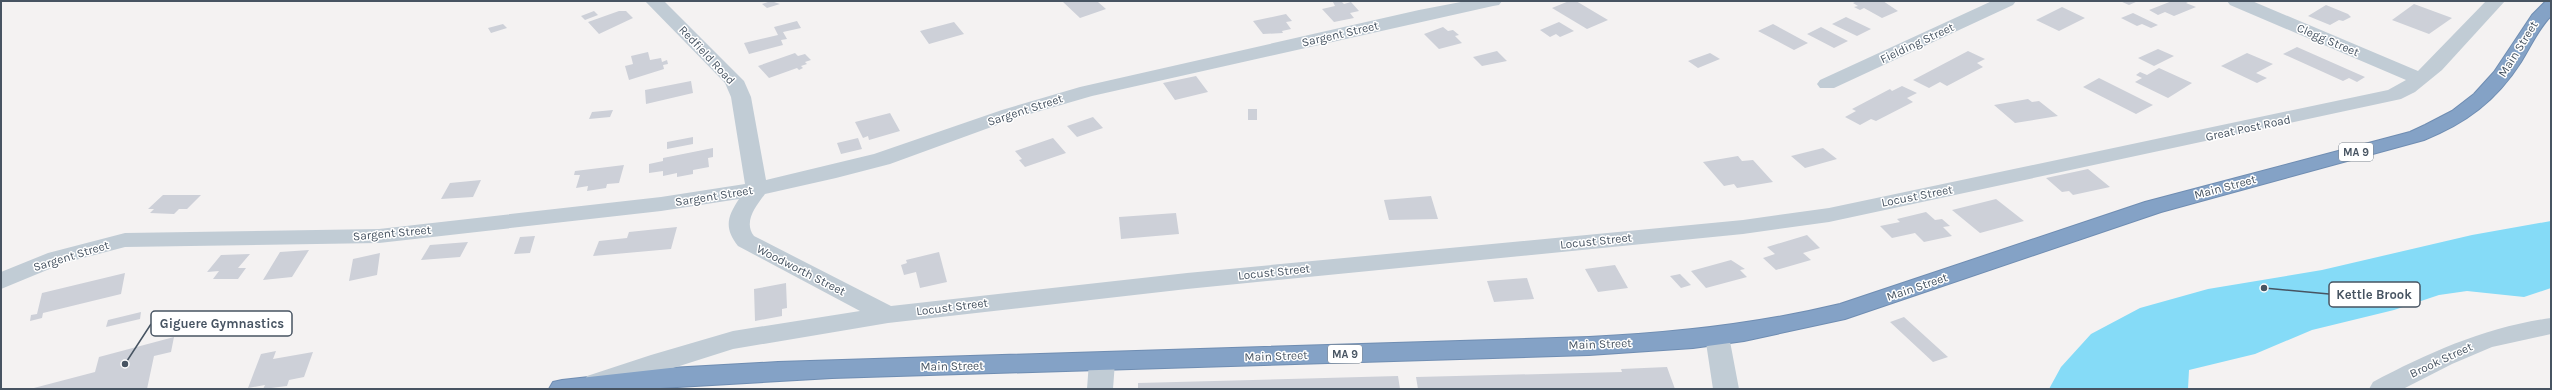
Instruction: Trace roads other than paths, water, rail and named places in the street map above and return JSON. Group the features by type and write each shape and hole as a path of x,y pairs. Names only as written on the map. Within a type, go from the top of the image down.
{"highway":[{"name":"Main Street","path":"562,389 673,375 747,371 1102,362 1618,344 1717,336 1822,318 2153,207 2417,136 2455,119 2479,102 2498,81 2532,23 2551,6"}],"street":[{"name":"Redfield Road","path":"654,1 734,81 741,97 757,189"},
{"name":"Sargent Street","path":"1,281 56,258 125,240 151,238 298,238 379,236 675,202 757,189 822,175 882,159 1056,99 1412,17 1493,1"},
{"name":"Fielding Street","path":"1827,84 2007,1"},
{"name":"Clegg Street","path":"2236,1 2420,79"},
{"name":"Great Post Road","path":"1964,187 2384,98 2411,88 2453,49 2472,23 2496,1"},
{"name":"Locust Street","path":"589,385 660,361 733,340 888,315 1180,282 1743,227 1824,216 1964,187"},
{"name":"Woodworth Street","path":"757,189 738,217 739,228 747,242 888,315"},
{"name":"Brook Street","path":"2382,389 2458,349 2501,335 2551,326"},
{"path":"1717,336 1726,389"},
{"path":"1100,389 1102,362"}],"water":[{"path":"2551,221 2551,288 2524,297 2467,291 2439,295 2394,310 2312,330 2255,354 2189,370 2188,389 2049,389 2061,367 2091,334 2140,308 2208,289 2322,270 2472,235"}],"place":[{"name":"Kettle Brook","path":"2264,288"},
{"name":"Giguere Gymnastics","path":"125,364"}]}
